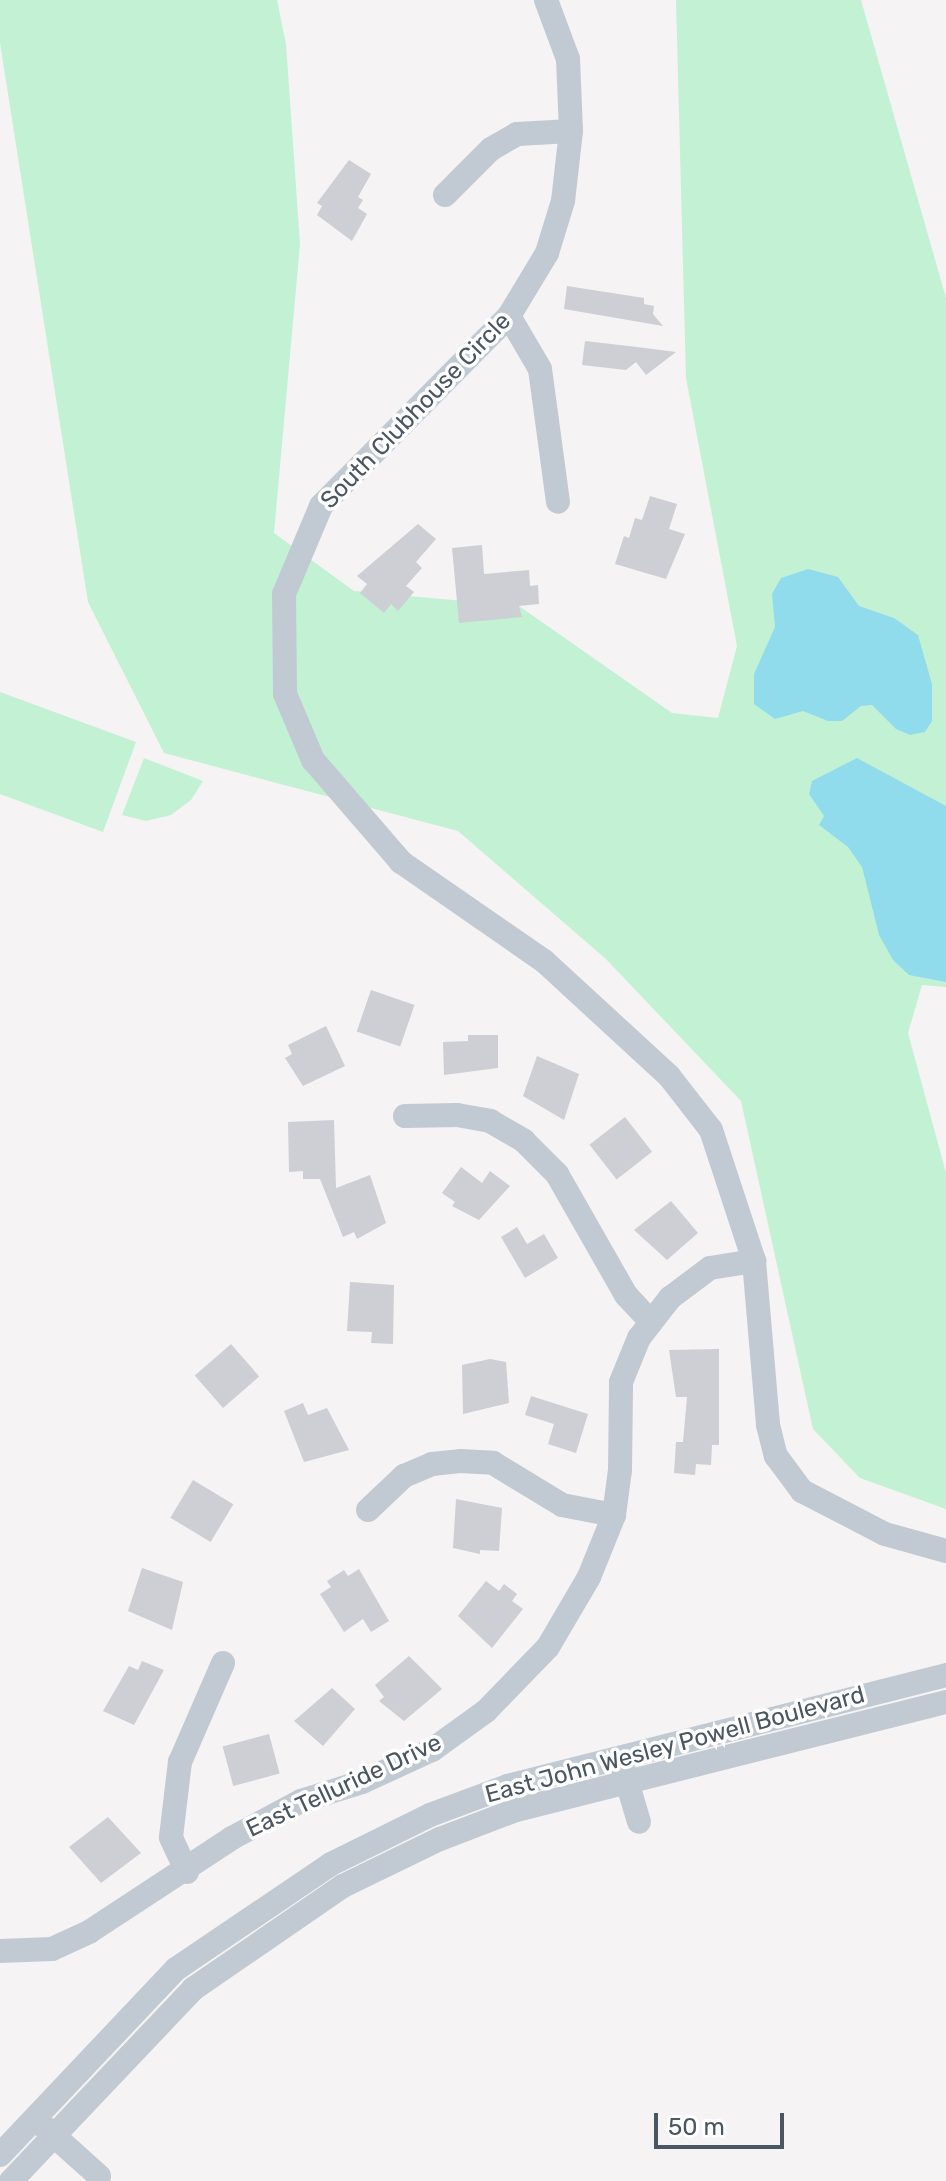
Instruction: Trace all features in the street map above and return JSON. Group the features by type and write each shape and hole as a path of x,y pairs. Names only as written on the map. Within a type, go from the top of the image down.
{"street":[{"name":"South Clubhouse Circle","path":"546,0 568,59 571,131 563,201 547,253 509,316 321,506 284,594 285,694 313,760 401,862 544,961 669,1076 711,1130 754,1261 768,1425 776,1456 802,1491 838,1513 946,1551"},
{"path":"445,195 491,149 517,134 571,131"},
{"path":"509,316 540,369 558,502"},
{"path":"405,1116 457,1115 490,1121 524,1141 557,1174 626,1295 651,1322"},
{"name":"East Telluride Drive","path":"0,1951 52,1949 110,1921 187,1872 232,1838 301,1801 362,1782 432,1750 486,1711 548,1647 589,1577 614,1515 620,1470 621,1382 639,1338 670,1298 710,1268 754,1261"},
{"path":"368,1510 404,1476 432,1464 460,1461 493,1463 562,1505 614,1515"},
{"path":"187,1872 171,1837 177,1777 223,1663"},
{"name":"East John Wesley Powell Boulevard","path":"0,2155 176,1969 331,1864 430,1815 508,1786 946,1675"},
{"name":"East John Wesley Powell Boulevard","path":"11,2181 193,1989 343,1886 440,1839 516,1810 946,1702"},
{"path":"620,1757 639,1822"},
{"path":"33,2118 99,2176"}],"green space":[{"path":"0,0 277,0 286,44 300,244 274,533 354,591 519,606 672,713 718,718 737,646 686,378 676,0 861,0 946,298 946,987 922,985 908,1033 946,1173 946,1509 860,1478 813,1429 741,1101 606,959 458,831 164,753 88,602 0,43"},
{"path":"0,692 136,742 103,832 0,794"},
{"path":"144,758 203,781 191,800 171,815 146,821 122,815"}],"water":[{"path":"808,569 838,577 859,606 894,618 918,635 932,684 932,721 925,732 910,735 896,729 872,705 861,706 842,721 828,721 803,711 775,719 754,704 754,674 775,627 772,594 781,578"},
{"path":"857,758 946,806 946,982 909,975 893,960 879,935 862,867 848,847 819,825 824,816 809,794 812,781"}],"building":[{"path":"349,160 371,174 358,197 363,200 358,208 367,214 352,241 317,215 322,206 317,203"},
{"path":"567,286 644,298 644,304 654,306 653,314 663,326 564,309"},
{"path":"585,341 676,352 646,375 636,362 626,370 582,365"},
{"path":"650,496 677,504 669,529 685,534 666,579 615,564 624,536 629,538 635,518 642,520"},
{"path":"418,524 436,539 416,562 422,568 406,586 414,592 398,611 391,604 384,613 360,593 367,584 357,576"},
{"path":"482,545 484,574 529,570 530,586 538,585 539,604 519,606 522,617 459,623 452,548"},
{"path":"371,990 414,1005 400,1047 357,1032"},
{"path":"326,1026 345,1066 303,1086 285,1058 292,1054 288,1045"},
{"path":"468,1035 498,1035 498,1068 444,1075 443,1042 468,1041"},
{"path":"537,1056 579,1074 564,1120 523,1096"},
{"path":"625,1117 652,1152 617,1179 590,1145"},
{"path":"334,1120 336,1188 370,1175 386,1223 357,1239 354,1232 343,1237 320,1179 303,1179 303,1171 289,1172 288,1122"},
{"path":"461,1167 482,1183 490,1171 510,1186 479,1220 452,1206 455,1202 442,1193"},
{"path":"671,1201 698,1233 667,1260 634,1230"},
{"path":"517,1227 527,1244 544,1234 558,1258 525,1278 501,1237"},
{"path":"350,1282 394,1285 393,1344 371,1343 372,1332 347,1331"},
{"path":"231,1344 259,1376 223,1408 195,1375"},
{"path":"719,1349 719,1445 712,1445 711,1465 696,1464 695,1475 674,1473 676,1442 683,1442 687,1397 676,1397 669,1350"},
{"path":"490,1359 506,1362 509,1403 463,1414 462,1365"},
{"path":"531,1396 588,1414 576,1453 548,1444 554,1424 525,1415"},
{"path":"303,1403 308,1415 327,1408 349,1450 304,1462 284,1411"},
{"path":"193,1480 233,1504 211,1542 170,1518"},
{"path":"456,1499 502,1508 499,1551 480,1550 480,1554 453,1548"},
{"path":"142,1568 183,1582 172,1630 128,1611"},
{"path":"359,1569 389,1621 371,1632 363,1619 344,1632 320,1594 331,1587 327,1581 344,1570 348,1576"},
{"path":"486,1581 499,1591 504,1584 517,1594 512,1601 523,1609 492,1648 458,1616"},
{"path":"409,1656 442,1689 404,1721 379,1701 384,1697 375,1685"},
{"path":"142,1661 164,1670 134,1725 103,1711 129,1666 138,1670"},
{"path":"332,1688 355,1709 323,1746 294,1721"},
{"path":"269,1734 280,1774 233,1786 223,1746"},
{"path":"108,1817 141,1853 101,1883 69,1847"}]}
